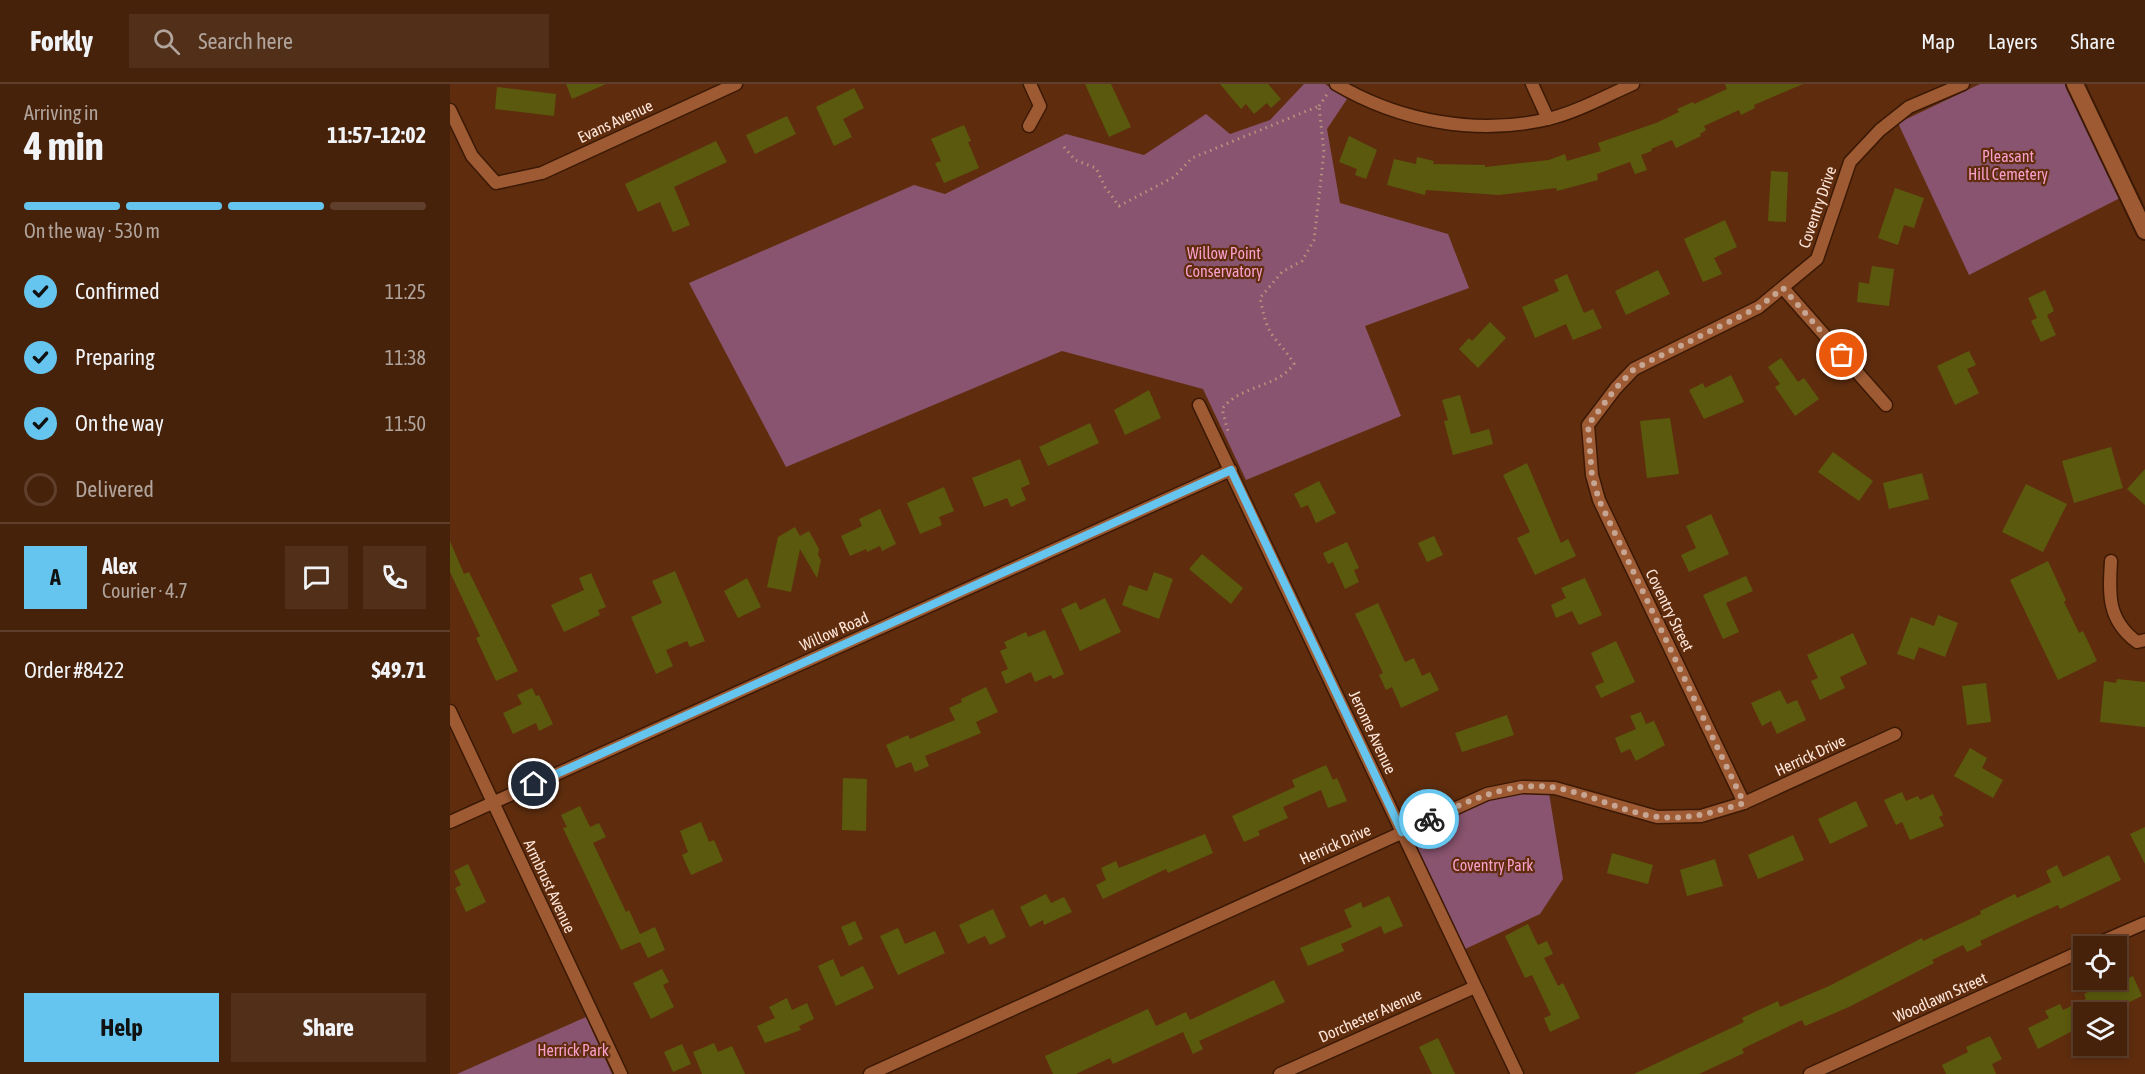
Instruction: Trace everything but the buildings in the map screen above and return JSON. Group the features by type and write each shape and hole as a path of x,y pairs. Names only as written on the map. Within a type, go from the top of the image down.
{"main road":[{"path":"2075,84 2144,226"}],"street":[{"name":"Evans Avenue","path":"450,110 472,156 496,183 542,173 736,84"},
{"path":"1029,126 1040,106 1030,84"},
{"path":"1532,84 1548,119"},
{"path":"1333,87 1380,107 1436,121 1497,125 1548,119 1633,84"},
{"name":"Coventry Drive","path":"1588,425 1616,388 1634,369 1759,307 1817,259 1850,162 1880,130 1909,107 1963,84"},
{"path":"1783,288 1886,405"},
{"name":"Jerome Avenue","path":"1199,405 1517,1074"},
{"name":"Coventry Street","path":"1588,425 1592,476 1599,500 1744,803"},
{"name":"Willow Road","path":"450,822 1231,470"},
{"path":"2111,561 2109,598 2122,631 2137,642 2145,640"},
{"name":"Armbrust Avenue","path":"450,711 621,1074"},
{"name":"Herrick Drive","path":"870,1074 1476,798 1522,787 1572,791 1657,817 1701,816 1744,803 1895,734"},
{"path":"2115,936 2145,923"},
{"name":"Woodlawn Street","path":"1810,1074 2073,955"},
{"name":"Dorchester Avenue","path":"1280,1074 1475,987"}],"path":[{"path":"1064,147 1075,160 1096,168 1105,187 1119,206 1174,177 1192,158 1319,106 1333,87"},
{"path":"1229,440 1222,410 1227,403 1243,392 1287,375 1294,364 1287,351 1272,336 1263,315 1260,298 1282,272 1302,261 1314,240 1324,152 1319,106"}],"green space":[{"name":"Willow Point Conservatory","path":"1304,84 1325,84 1347,99 1327,129 1340,203 1448,234 1469,288 1365,326 1401,416 1246,480 1203,389 1062,351 786,467 689,283 914,185 945,194 1066,134 1144,155 1206,114 1230,134 1270,120"},
{"name":"Pleasant Hill Cemetery","path":"1980,84 2066,84 2120,198 1969,275 1898,123"},
{"name":"Coventry Park","path":"1548,787 1563,879 1540,914 1461,951 1406,833 1478,801"},
{"name":"Herrick Park","path":"586,1017 612,1074 457,1074"}],"way so far":[{"path":"1429,819 1488,794 1540,786 1572,791 1657,817 1701,816 1744,803 1599,500 1592,476 1588,425 1624,378 1634,369 1759,307 1783,288 1842,355"}],"route":[{"path":"534,784 1231,470 1402,832 1429,819"}]}
